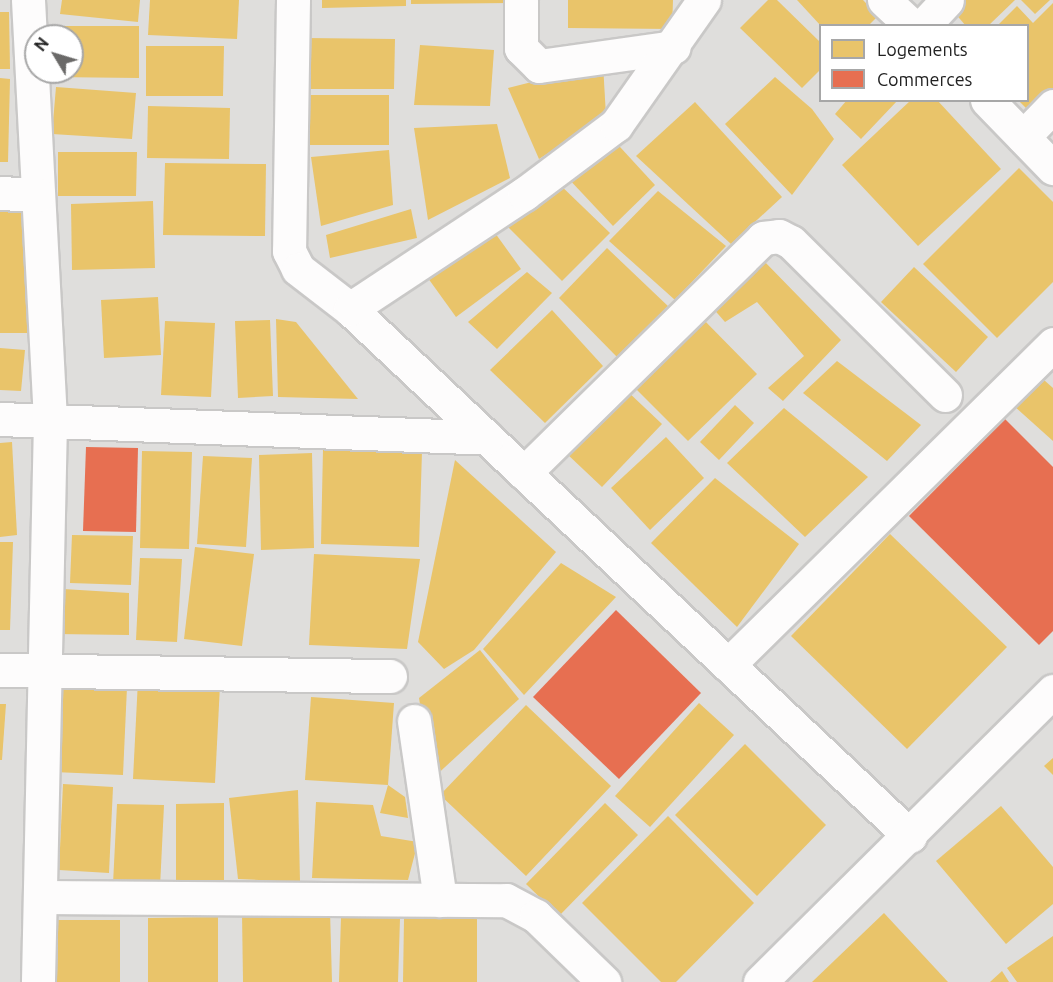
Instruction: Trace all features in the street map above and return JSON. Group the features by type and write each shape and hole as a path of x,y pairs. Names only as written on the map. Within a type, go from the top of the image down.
{"street":[{"path":"28,0 50,422 38,982"},
{"path":"293,0 289,251 298,269 350,309 910,836"},
{"path":"521,0 521,48 539,66 674,47"},
{"path":"350,309 577,157 616,125 674,47 704,0"},
{"path":"884,0 910,24"},
{"path":"925,24 947,0"},
{"path":"989,102 1053,168"},
{"path":"1023,137 1053,106"},
{"path":"0,193 38,195"},
{"path":"524,473 763,238 779,236 791,242 945,395"},
{"path":"728,665 1053,344"},
{"path":"0,419 487,438"},
{"path":"0,670 390,676"},
{"path":"760,982 910,836 1053,691"},
{"path":"414,721 440,900"},
{"path":"40,897 506,900 523,907 604,982"}],"shaded area":[{"path":"0,0 1053,0 1053,982 0,982"}],"building: Logements":[{"path":"62,0 140,0 138,22 60,14"},
{"path":"150,0 239,0 237,39 148,35"},
{"path":"322,0 406,0 406,6 322,8"},
{"path":"411,0 510,0 510,3 411,4"},
{"path":"568,0 673,0 672,29 568,28"},
{"path":"768,0 777,0 819,41 819,71 802,88 740,28"},
{"path":"797,0 863,0 878,16 870,24 819,24"},
{"path":"964,0 1015,0 990,24 964,24 953,11"},
{"path":"1021,0 1050,0 1035,14"},
{"path":"1053,3 1053,89 1030,112 1020,102 1029,102 1029,24 999,24 1017,6 1033,23"},
{"path":"0,12 9,12 10,69 0,69"},
{"path":"84,26 139,26 139,78 84,77"},
{"path":"306,38 395,39 394,89 305,89"},
{"path":"420,45 494,50 490,106 414,105"},
{"path":"146,46 224,46 223,96 146,96"},
{"path":"603,64 606,116 539,159 508,88"},
{"path":"775,77 812,109 834,139 792,195 725,124"},
{"path":"0,78 10,79 8,162 0,162"},
{"path":"56,87 136,93 132,139 52,134"},
{"path":"304,95 389,95 389,145 304,145"},
{"path":"695,102 782,197 731,244 636,156"},
{"path":"845,102 896,102 861,139 835,114"},
{"path":"909,102 939,102 1001,169 918,246 842,165"},
{"path":"148,106 230,108 229,159 147,158"},
{"path":"497,124 510,178 428,220 414,128"},
{"path":"609,135 655,185 613,226 566,176"},
{"path":"389,150 393,205 321,226 311,157"},
{"path":"58,152 137,152 136,196 58,196"},
{"path":"165,163 266,164 265,236 163,235"},
{"path":"1019,168 1053,202 1053,282 997,338 923,264"},
{"path":"555,180 610,233 562,281 500,219"},
{"path":"658,191 726,246 675,300 609,241"},
{"path":"153,201 155,268 72,270 71,204"},
{"path":"0,206 31,207 27,333 0,333"},
{"path":"411,209 417,238 330,258 326,235"},
{"path":"490,226 521,269 456,317 425,274"},
{"path":"607,248 670,308 617,357 559,298"},
{"path":"763,260 841,340 783,401 768,388 804,356 757,302 725,322 711,306"},
{"path":"914,267 988,337 956,372 881,302"},
{"path":"527,272 552,293 497,349 468,322"},
{"path":"158,297 161,355 104,358 101,300"},
{"path":"552,310 603,366 545,423 490,370"},
{"path":"699,315 757,374 688,441 630,383"},
{"path":"276,319 296,322 358,399 278,397"},
{"path":"270,320 273,396 238,398 235,321"},
{"path":"165,321 215,323 211,397 161,395"},
{"path":"0,348 25,350 21,391 0,390"},
{"path":"837,361 921,425 887,461 803,393"},
{"path":"1044,380 1053,388 1053,441 1014,406"},
{"path":"626,390 662,424 602,487 566,453"},
{"path":"735,405 754,423 719,460 700,442"},
{"path":"784,408 868,477 805,537 727,463"},
{"path":"666,437 704,478 650,530 611,488"},
{"path":"12,442 17,535 0,537 0,443"},
{"path":"323,449 422,451 419,547 321,544"},
{"path":"142,451 192,452 189,549 140,548"},
{"path":"312,453 314,548 261,550 259,455"},
{"path":"203,456 252,458 246,547 197,544"},
{"path":"455,460 556,552 474,650 444,669 418,642"},
{"path":"715,478 799,544 737,627 651,543"},
{"path":"890,534 1007,647 907,749 791,636"},
{"path":"72,535 133,536 131,585 70,583"},
{"path":"0,542 13,542 10,630 0,630"},
{"path":"195,547 254,554 242,646 184,639"},
{"path":"314,554 420,559 407,649 309,645"},
{"path":"140,558 182,559 177,642 136,640"},
{"path":"561,563 616,597 524,695 483,649"},
{"path":"63,589 129,593 129,635 56,634"},
{"path":"480,650 519,699 432,779 419,698"},
{"path":"138,680 220,685 215,783 133,779"},
{"path":"58,684 127,687 123,775 54,772"},
{"path":"311,697 394,703 388,785 305,780"},
{"path":"699,703 734,735 650,827 615,796"},
{"path":"0,704 6,704 2,760 0,760"},
{"path":"526,705 611,786 526,876 440,795"},
{"path":"745,744 826,825 757,896 675,815"},
{"path":"1053,758 1053,775 1044,766"},
{"path":"63,784 113,787 109,873 59,870"},
{"path":"388,785 405,797 408,818 380,813"},
{"path":"298,790 300,882 238,879 229,798"},
{"path":"316,802 373,805 381,836 418,842 408,880 312,878"},
{"path":"224,803 224,890 176,890 176,804"},
{"path":"605,803 638,835 559,916 526,884"},
{"path":"117,804 164,805 160,887 113,884"},
{"path":"1001,806 1053,867 1053,904 1006,944 936,861"},
{"path":"668,816 754,903 676,982 661,982 582,903"},
{"path":"330,911 332,982 243,982 242,913"},
{"path":"884,913 948,982 812,982"},
{"path":"218,917 218,982 148,982 148,918"},
{"path":"341,917 400,918 398,982 339,982"},
{"path":"404,918 477,919 477,982 403,982"},
{"path":"46,920 120,920 120,982 46,982"},
{"path":"1053,936 1053,982 1017,982 1007,968"},
{"path":"1002,971 1009,982 990,982"}],"building: Commerces":[{"path":"1005,419 1053,467 1053,631 1039,645 909,516"},
{"path":"86,447 138,448 136,532 83,531"},
{"path":"616,610 701,693 619,779 533,697"}]}
